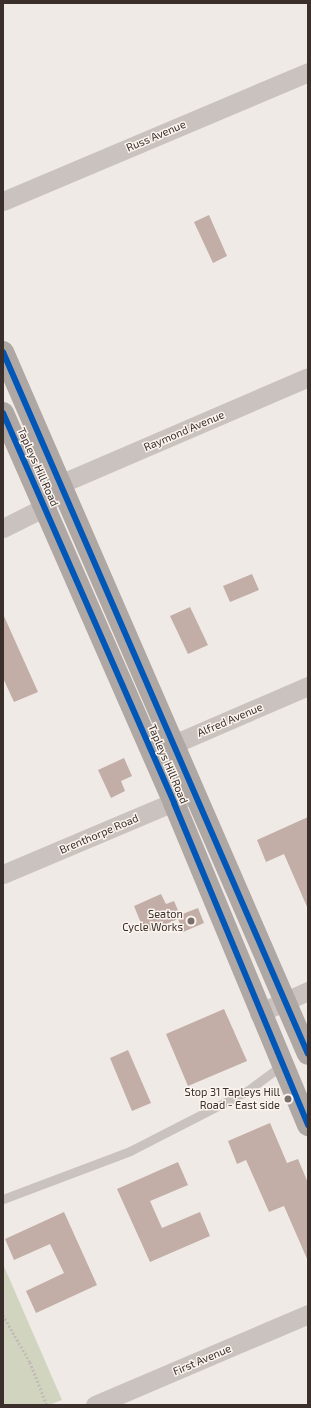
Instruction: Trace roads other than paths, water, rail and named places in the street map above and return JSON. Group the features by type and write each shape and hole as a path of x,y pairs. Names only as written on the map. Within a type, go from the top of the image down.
{"main road":[{"name":"Tapleys Hill Road","path":"3,352 308,1054"},
{"name":"Tapleys Hill Road","path":"3,413 153,753 259,1013 308,1125"}],"street":[{"name":"Russ Avenue","path":"3,201 308,72"},
{"name":"Raymond Avenue","path":"60,484 308,377"},
{"path":"3,528 45,507 60,484"},
{"name":"Alfred Avenue","path":"153,753 308,686"},
{"name":"Brenthorpe Road","path":"3,874 174,803 194,793"},
{"path":"259,1013 308,991"},
{"name":"First Avenue","path":"95,1405 308,1314"}],"lane":[{"path":"3,1199 130,1150 246,1091 282,1065"}],"place":[{"name":"Seaton Cycle Works","path":"191,921"},
{"name":"Stop 31 Tapleys Hill Road - East side","path":"288,1099"}]}
